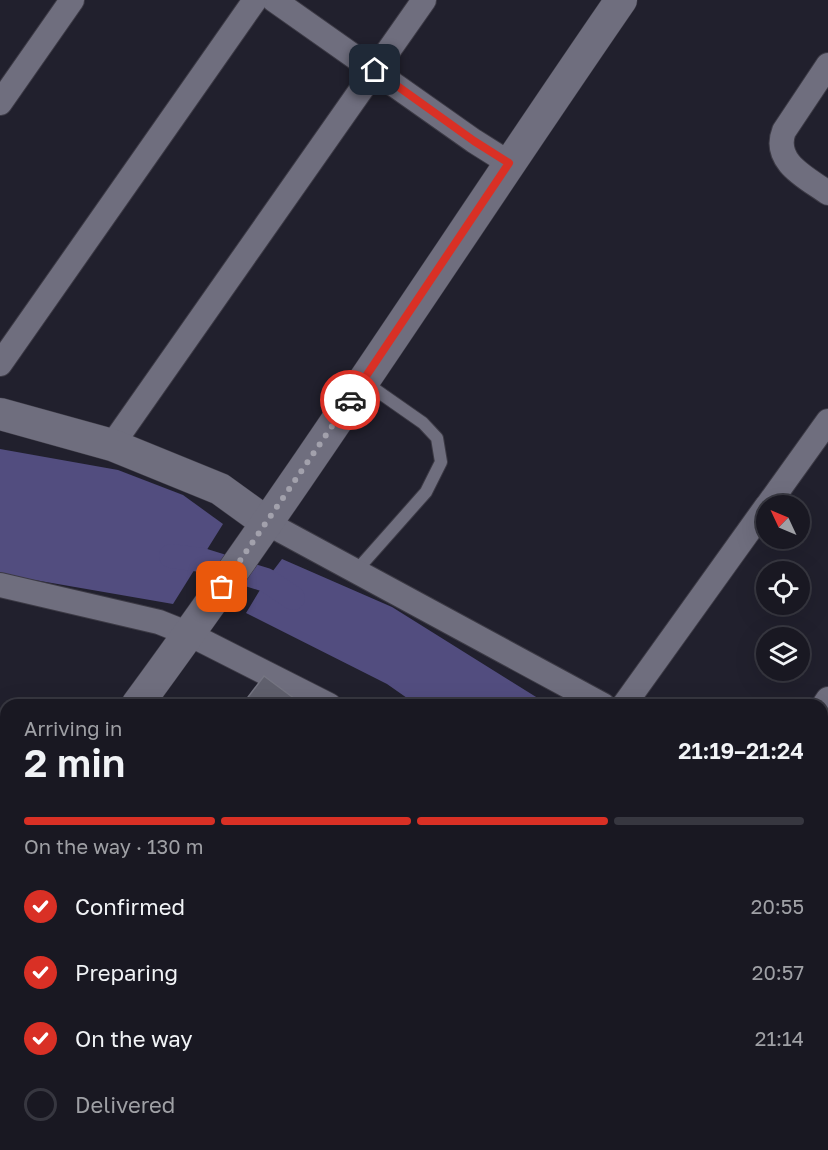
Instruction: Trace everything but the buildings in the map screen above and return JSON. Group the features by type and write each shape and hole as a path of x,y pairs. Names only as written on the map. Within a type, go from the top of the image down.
{"street":[{"path":"0,102 72,0"},
{"path":"0,364 255,0"},
{"path":"274,0 474,141 509,163"},
{"path":"112,446 424,0"},
{"path":"141,699 259,536 621,0"},
{"path":"828,65 784,131 781,150 796,171 828,193"},
{"path":"0,414 112,446 219,489 259,536 356,571 592,699"},
{"path":"775,495 828,421"},
{"path":"628,699 756,521"},
{"path":"0,585 159,622 189,634 317,699"}],"lane":[{"path":"356,571 426,492 441,462 437,438 423,423 362,381"}],"shaded area":[{"path":"0,449 118,470 183,495 223,524 173,604 0,574"},
{"path":"282,559 392,607 539,699 408,699 387,684 246,613"}],"waterway":[{"path":"171,556 202,560 266,580 293,598"}],"way so far":[{"path":"222,587 350,400"}],"route":[{"path":"350,400 509,163 474,141 375,70"}]}
